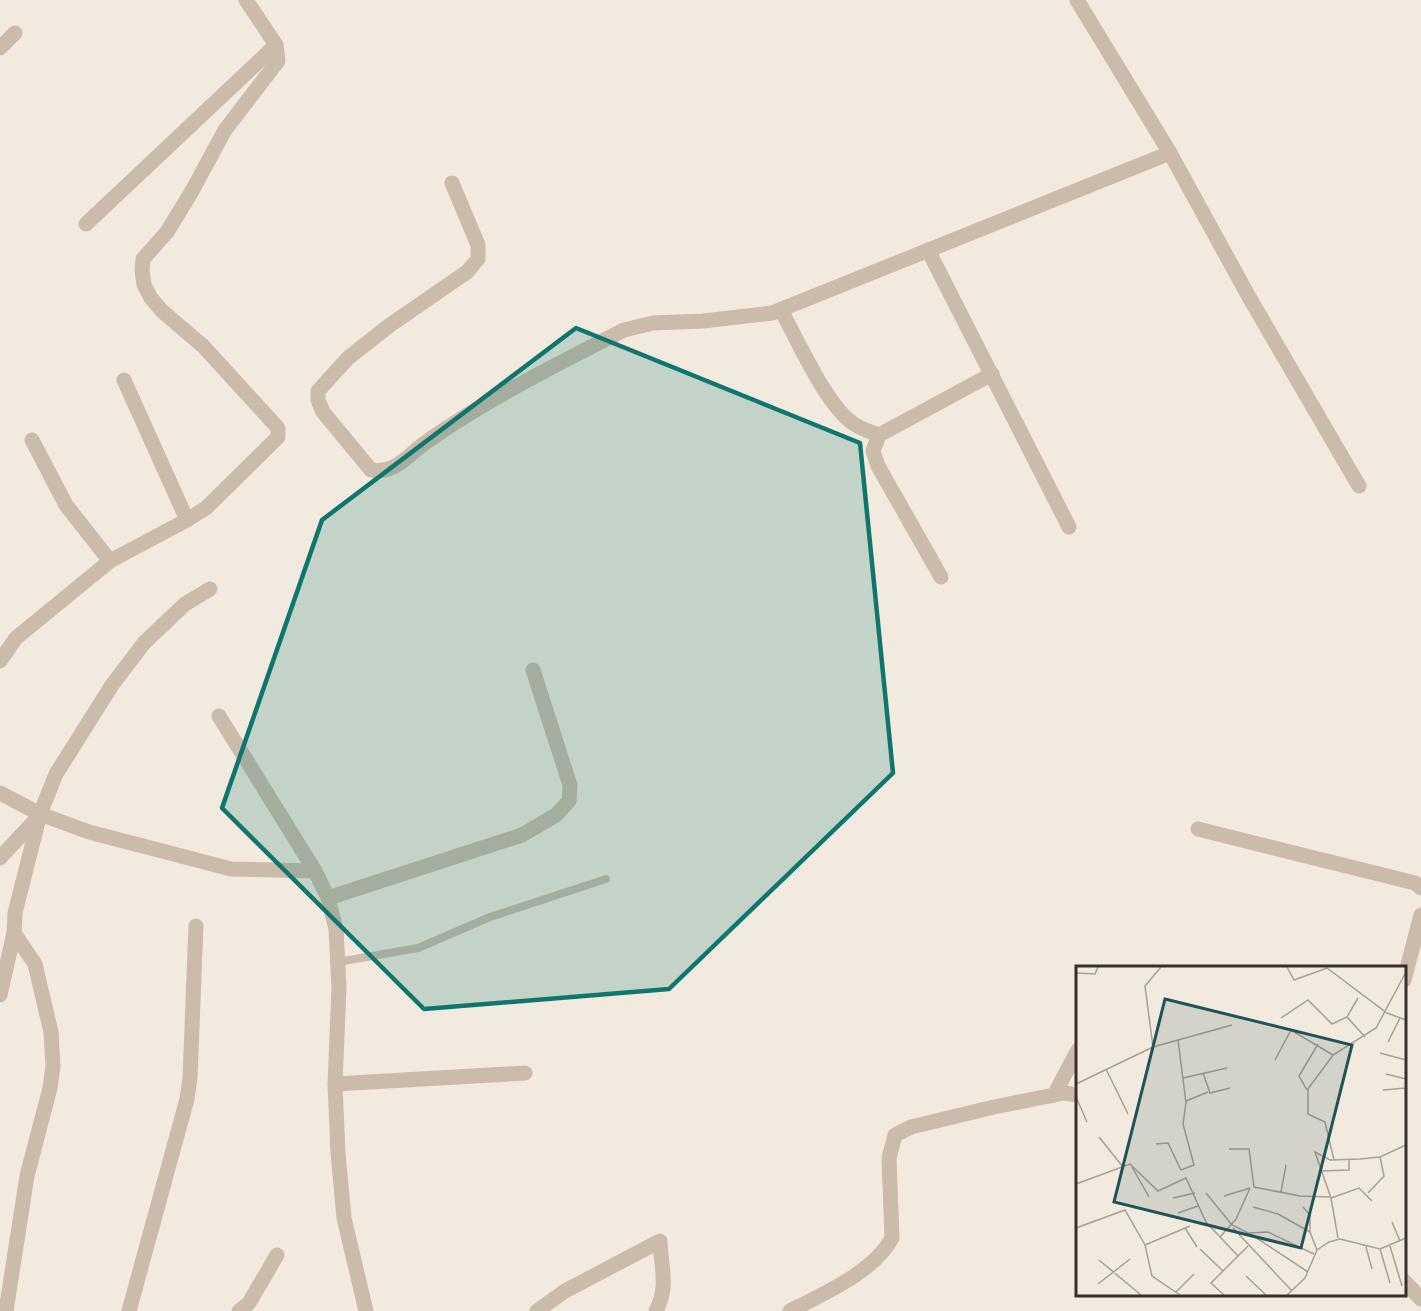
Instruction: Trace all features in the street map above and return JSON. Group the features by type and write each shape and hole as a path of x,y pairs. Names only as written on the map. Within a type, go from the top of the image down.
{"street":[{"path":"0,661 16,638 110,561 206,508 278,437 278,428 203,346 162,311 144,285 143,259 167,232 225,130 278,61 276,45 246,0"},
{"path":"1083,1 1249,297 1359,486"},
{"path":"0,48 15,33"},
{"path":"86,224 276,45"},
{"path":"452,183 478,245 478,259 467,272 390,325 348,358 318,391 318,400 323,412 371,470 383,472 394,468 416,448 465,415 624,330 639,325 772,313 1170,153"},
{"path":"928,250 1070,527"},
{"path":"781,310 819,380 841,413 854,424 879,435"},
{"path":"941,577 878,466 873,451 879,435 992,374"},
{"path":"124,380 187,520"},
{"path":"32,440 66,505 110,561"},
{"path":"0,995 14,933 15,913 40,814 56,774 118,677 152,635 185,604 210,589"},
{"path":"328,898 522,835 548,821 569,801 570,785 533,670"},
{"path":"219,716 315,871 328,898 336,929 338,1047 335,1084 338,1153 344,1218 366,1311"},
{"path":"0,793 40,814 89,832 231,869 315,871"},
{"path":"0,858 40,814"},
{"path":"1198,829 1414,883 1421,888"},
{"path":"1406,973 1421,915"},
{"path":"129,1311 189,1089 196,926"},
{"path":"6,1311 27,1176 50,1088 53,1066 51,1032 35,964 14,933"},
{"path":"1054,1095 1076,1052"},
{"path":"335,1084 525,1073"},
{"path":"790,1311 834,1288 875,1260 887,1248 892,1238 890,1158 895,1135 910,1127 994,1107 1064,1093 1076,1095"},
{"path":"540,1310 565,1291 660,1241 664,1287 662,1299 656,1311"},
{"path":"239,1311 249,1303 277,1255"},
{"path":"1406,1283 1421,1299"}],"lane":[{"path":"338,962 418,948 490,917 606,879"}],"highlighted area":[{"path":"576,328 860,443 893,773 669,989 424,1009 222,808 322,520"}]}
